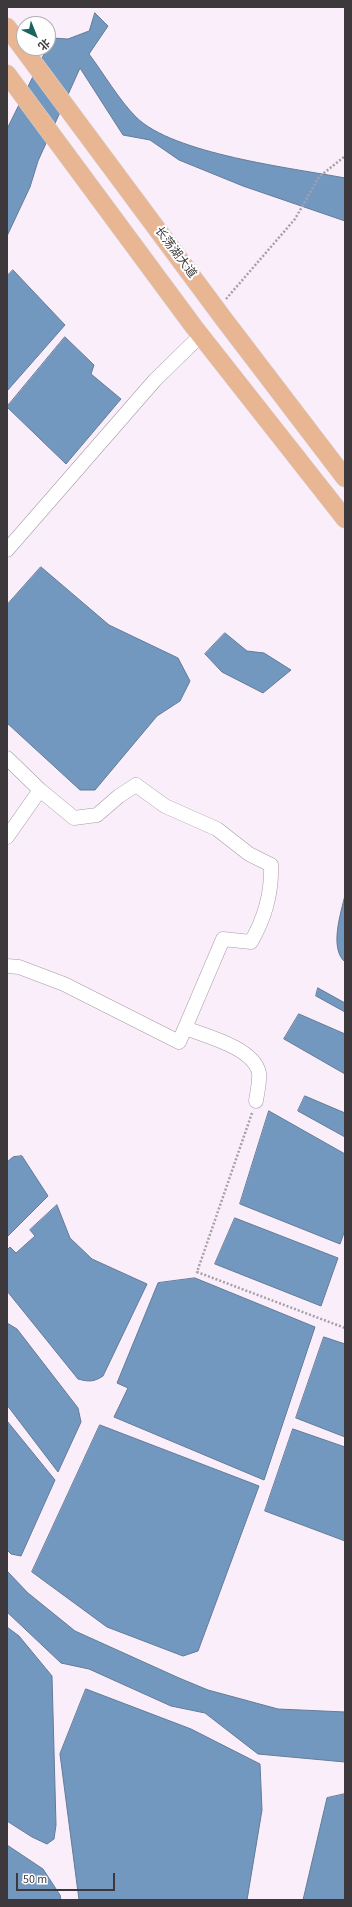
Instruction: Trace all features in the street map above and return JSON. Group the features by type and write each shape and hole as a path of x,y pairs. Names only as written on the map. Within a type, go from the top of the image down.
{"main road":[{"name":"长荡湖大道","path":"7,27 223,318 345,478"},
{"path":"7,74 200,336 345,519"}],"street":[{"path":"7,550 155,380 200,336"},
{"path":"7,758 40,790 74,818 97,815 119,796 136,785 165,806 217,829 249,854 271,865 272,885 262,923 251,942 223,939 179,1042 64,984 19,967 7,966"},
{"path":"7,837 40,790"},
{"path":"185,1028 232,1046 253,1060 259,1074 256,1101"}],"path":[{"path":"223,318 226,299 295,219 319,177 345,156"},
{"path":"256,1101 197,1272 345,1328"}],"water":[{"path":"95,13 108,26 89,54 130,110 136,117 153,130 177,141 234,158 345,178 345,221 243,186 179,160 150,140 123,135 80,68 38,161 30,187 7,236 7,129 43,56 56,56 56,38 68,39 89,31"},
{"path":"13,270 65,325 7,391 7,276"},
{"path":"65,337 94,365 91,374 121,399 66,464 7,407"},
{"path":"41,567 109,625 178,658 190,681 180,701 157,716 95,790 80,790 7,723 7,605"},
{"path":"225,633 247,651 264,653 291,670 263,693 222,672 205,654"},
{"path":"345,895 345,962 340,956 337,939 339,920"},
{"path":"318,988 345,1003 345,1012 316,996"},
{"path":"299,1014 345,1034 345,1074 284,1039"},
{"path":"305,1096 345,1113 345,1137 298,1111"},
{"path":"269,1111 345,1154 345,1230 340,1244 240,1204"},
{"path":"22,1156 48,1196 7,1237 7,1162 13,1157"},
{"path":"57,1205 70,1238 92,1259 147,1284 103,1376 94,1380 88,1381 78,1379 7,1291 7,1250 10,1247 16,1253 35,1236 30,1230"},
{"path":"235,1218 338,1258 321,1306 215,1264"},
{"path":"195,1278 315,1327 264,1480 114,1417 128,1388 117,1383 158,1283"},
{"path":"7,1323 17,1329 78,1408 81,1422 58,1472 7,1405"},
{"path":"324,1337 345,1344 345,1437 296,1418"},
{"path":"7,1421 55,1480 21,1556 11,1554 7,1550"},
{"path":"100,1425 259,1486 198,1651 183,1656 107,1627 32,1572"},
{"path":"293,1429 345,1447 345,1541 265,1511"},
{"path":"7,1571 28,1593 75,1631 179,1678 208,1690 278,1709 345,1712 345,1762 258,1754 205,1713 171,1706 89,1669 61,1663 7,1612"},
{"path":"7,1627 19,1636 52,1676 56,1825 54,1839 47,1844 32,1837 7,1821"},
{"path":"86,1689 191,1729 260,1764 262,1810 247,1900 79,1900 60,1754"},
{"path":"345,1794 345,1900 303,1900 327,1798"},
{"path":"7,1845 43,1869 60,1895 61,1900 7,1900"}]}
